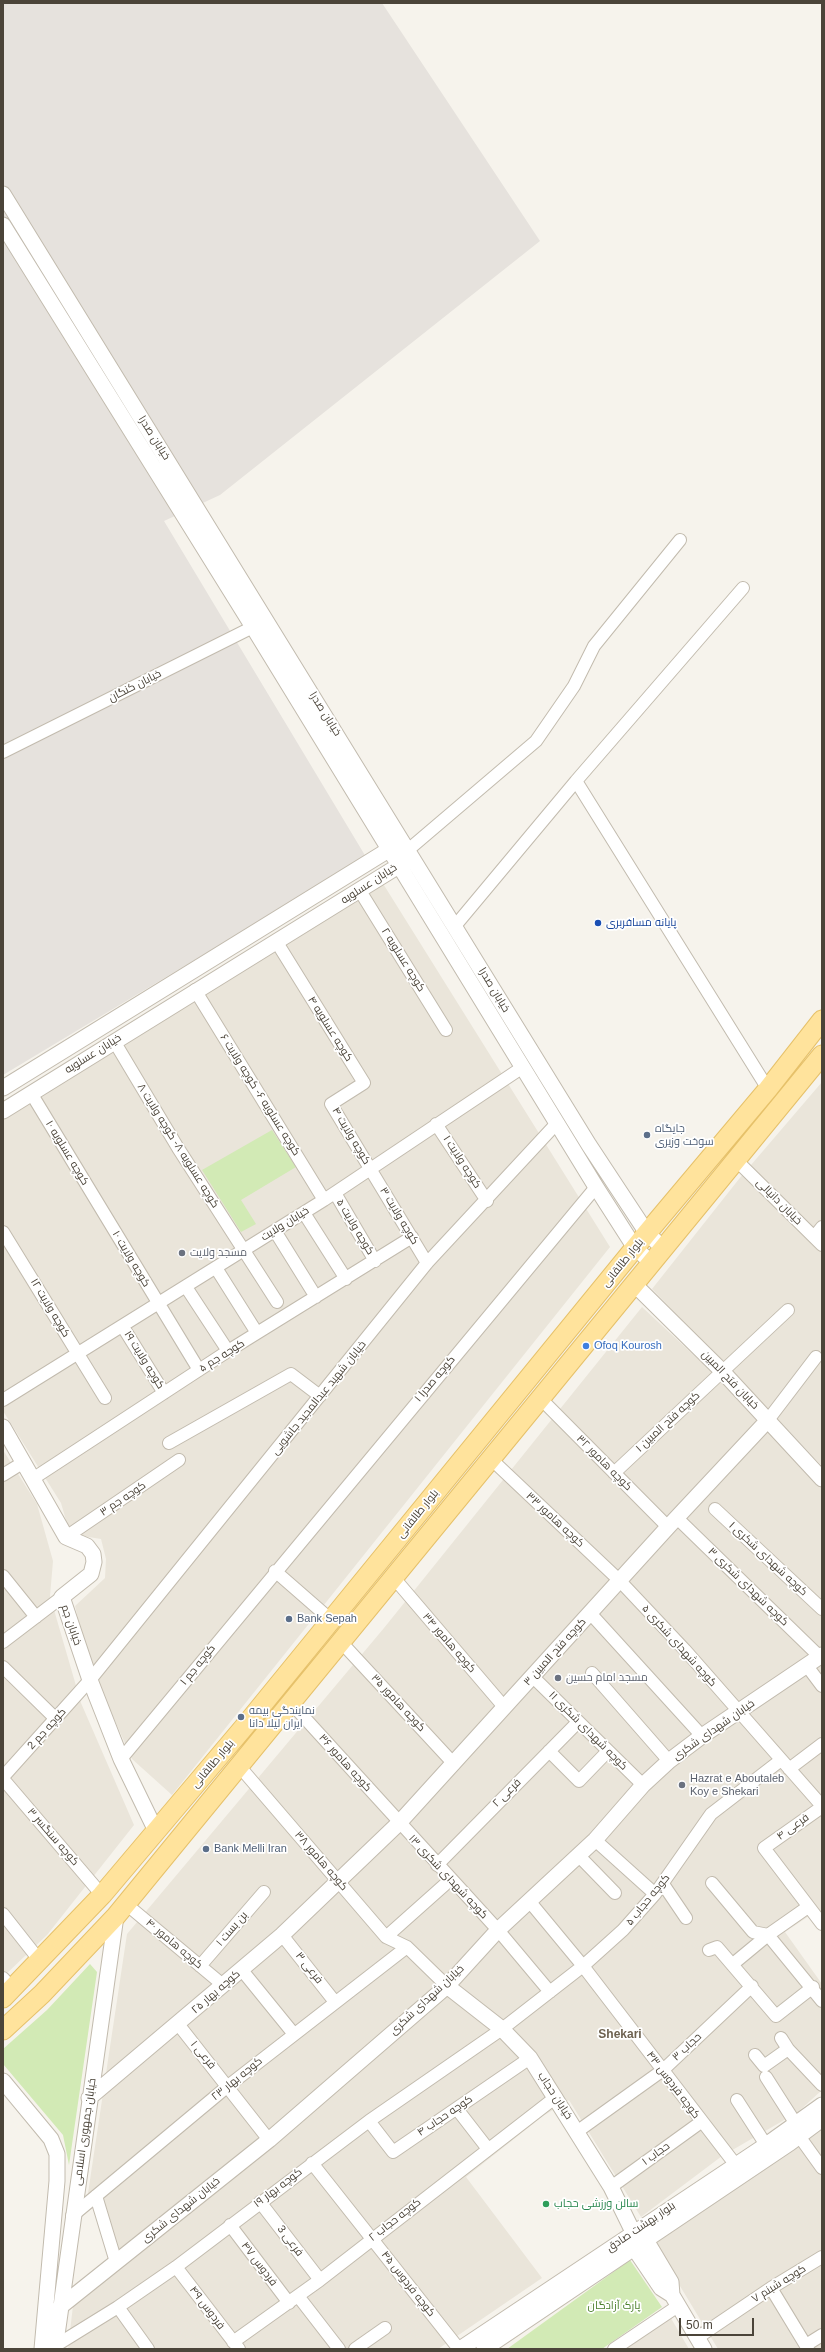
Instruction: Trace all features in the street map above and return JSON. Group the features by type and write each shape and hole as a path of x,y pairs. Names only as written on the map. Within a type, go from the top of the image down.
{"main road":[{"name":"بلوار طالقانی","path":"6,1988 40,1961 102,1894 156,1832 647,1233 768,1089 822,1020"},
{"name":"بلوار طالقانی","path":"3,2030 42,1994 121,1910 240,1767 540,1398 635,1285 735,1159 822,1055"},
{"path":"474,1444 491,1459"}],"street":[{"name":"خیابان صدرا","path":"3,194 589,1145 647,1233 664,1249"},
{"name":"خیابان صدرا","path":"3,225 400,865 596,1187 635,1248 652,1263"},
{"path":"59,315 72,306"},
{"path":"132,432 145,423"},
{"path":"408,850 536,741 574,686 594,646 680,540"},
{"path":"455,926 576,781 743,588"},
{"name":"خیابان کنگان","path":"3,752 267,621"},
{"path":"576,781 768,1089"},
{"name":"خیابان عسلویه","path":"3,1088 390,849 408,850 400,865 360,891 195,990 3,1110"},
{"name":"کوچه عسلویه ۲","path":"360,891 446,1030"},
{"name":"کوچه عسلویه ۴","path":"276,941 364,1083 331,1104"},
{"name":"کوچه عسلویه ۶- کوچه ولایت ۶","path":"195,990 324,1200"},
{"path":"496,1023 509,1015"},
{"name":"کوچه عسلویه ۸- کوچه ولایت ۸","path":"114,1041 178,1148 277,1302"},
{"name":"خیابان ولایت","path":"3,1400 123,1327 243,1250 276,1231 523,1067"},
{"name":"کوچه عسلویه ۱۰","path":"31,1093 104,1213"},
{"name":"کوچه ولایت ۴","path":"331,1104 370,1168"},
{"name":"خیابان شهید عبدالمجید جاشویی","path":"90,1680 427,1263 487,1201 557,1123"},
{"name":"کوچه ولایت ۱","path":"436,1124 487,1201"},
{"path":"576,1154 589,1145"},
{"name":"خیابان دانیالی","path":"735,1159 819,1236"},
{"name":"کوچه ولایت ۳","path":"370,1168 427,1263"},
{"name":"کوچه صدرا ۱","path":"275,1571 596,1187"},
{"name":"کوچه ولایت ۵","path":"335,1193 375,1260"},
{"name":"کوچه ولایت ۱۰","path":"104,1213 199,1370"},
{"path":"304,1213 346,1279"},
{"path":"276,1231 316,1297"},
{"name":"کوچه ولایت ۱۲","path":"3,1232 105,1398"},
{"name":"کوچه جم ۵","path":"34,1478 228,1351 412,1237"},
{"path":"216,1268 257,1334"},
{"name":"خیابان فتح المبین","path":"635,1285 722,1371 822,1479"},
{"path":"186,1287 228,1351"},
{"name":"کوچه فتح المبین ۱","path":"614,1473 788,1310"},
{"name":"کوچه ولایت ۱۹","path":"123,1327 164,1393"},
{"path":"768,1420 816,1357"},
{"path":"169,1443 291,1374 320,1396"},
{"name":"کوچه هامور ۳۲","path":"540,1398 614,1473 673,1522"},
{"name":"کوچه فتح المبین ۳","path":"338,1881 399,1823 619,1580 768,1420"},
{"path":"3,1427 34,1478 66,1537"},
{"name":"کوچه هامور ۳۳","path":"491,1459 619,1580"},
{"name":"کوچه جم ۳","path":"66,1537 179,1460"},
{"path":"3,1474 24,1462"},
{"name":"کوچه شهدای شکری ۱","path":"715,1509 822,1609"},
{"name":"کوچه شهدای شکری ۳","path":"673,1522 821,1656"},
{"name":"خیابان جم","path":"66,1537 87,1546 93,1554 94,1562 91,1574 62,1597 90,1680 121,1759 156,1832"},
{"path":"275,1571 330,1619"},
{"name":"کوچه جم ۱","path":"121,1759 275,1571"},
{"path":"3,1576 36,1617"},
{"name":"کوچه هامور ۳۴","path":"394,1578 504,1708"},
{"name":"کوچه شهدای شکری ۵","path":"619,1580 822,1806"},
{"path":"3,1642 62,1597"},
{"path":"590,1613 702,1736"},
{"name":"کوچه هامور ۳۵","path":"341,1642 454,1764"},
{"name":"خیابان شهدای شکری","path":"60,2307 269,2140 446,1986 498,1930 530,1902 595,1840 643,1785 669,1761 702,1736 821,1656"},
{"path":"807,1666 822,1686"},
{"path":"3,1667 56,1719"},
{"path":"592,1673 669,1761"},
{"name":"کوچه شهدای شکری ۱۱","path":"532,1676 643,1785"},
{"name":"کوچه جم 2","path":"3,1778 90,1680"},
{"name":"کوچه هامور ۳۶","path":"291,1703 399,1823"},
{"name":"فرعی ۲","path":"436,1865 578,1722"},
{"path":"789,1769 822,1744"},
{"path":"549,1751 579,1781 608,1751"},
{"name":"کوچه حجاب ۵","path":"502,2029 583,1966 623,1930 663,1884 711,1814 781,1760"},
{"name":"کوچه هامور ۳۸","path":"240,1767 386,1937 407,1947 446,1986"},
{"name":"کوچه سنگسر ۳","path":"3,1778 102,1894"},
{"name":"فرعی ۴","path":"808,1907 764,1848 822,1806"},
{"name":"کوچه شهدای شکری ۱۳","path":"399,1823 436,1865 498,1930 550,1992"},
{"path":"595,1840 655,1894"},
{"path":"579,1856 615,1893"},
{"path":"386,1937 450,1880"},
{"name":"کوچه بهار ۲۵","path":"89,2098 242,1969 282,1934 338,1881"},
{"path":"712,1883 753,1932 768,1935 813,1987 822,2001"},
{"path":"663,1884 686,1918"},
{"name":"بن بست ۱","path":"200,1966 264,1892"},
{"name":"کوچه فردوس ۴۳","path":"530,1902 583,1966 701,2122 735,2164"},
{"path":"733,1964 768,1935 808,1907 822,1924"},
{"name":"کوچه هامور ۴۰","path":"121,1910 200,1966 223,1985"},
{"name":"خیابان جمهوری اسلامی","path":"52,2348 60,2307 89,2098 121,1910"},
{"path":"3,1914 40,1961"},
{"name":"فرعی ۳","path":"282,1934 335,2002"},
{"name":"کوچه بهار ۲۳","path":"72,2216 293,2033 407,1947"},
{"path":"710,1950 718,1947 776,2016 813,1987"},
{"path":"242,1969 293,2033"},
{"name":"خیابان حجاب","path":"446,1986 502,2029 530,2058 578,2131 611,2187 638,2240"},
{"name":"حجاب ۳","path":"578,2131 663,2070 752,1986"},
{"name":"فرعی ۱","path":"178,2024 269,2140"},
{"name":"کوچه بهار ۱۹","path":"52,2348 118,2307 176,2266 369,2121 502,2029"},
{"path":"781,2038 788,2049 822,2085"},
{"path":"755,2055 764,2066 788,2049"},
{"name":"کوچه حجاب ۴","path":"369,2121 393,2152 530,2058"},
{"path":"766,2077 822,2168"},
{"name":"خیابان جمهوری اسلامی","path":"3,2081 51,2139 58,2162 52,2348"},
{"name":"کوچه حجاب ۲","path":"236,2345 556,2097"},
{"path":"737,2100 766,2145"},
{"name":"بلوار بهشت صادق","path":"459,2349 638,2240 798,2130 822,2105"},
{"path":"457,2109 488,2149"},
{"name":"بلوار بهشت صادق","path":"484,2349 618,2258 638,2240 735,2164 766,2145 822,2119"},
{"name":"حجاب ۱","path":"611,2187 701,2122"},
{"name":"کوچه فردوس ۴۵","path":"312,2163 373,2238 459,2349"},
{"path":"57,2181 77,2184"},
{"path":"96,2196 116,2262"},
{"name":"فرعی 3","path":"260,2202 320,2280"},
{"name":"فردوس ۴۷","path":"230,2225 293,2300 339,2349"},
{"path":"638,2240 646,2266 661,2288 675,2301 700,2344"},
{"path":"638,2240 671,2282 675,2301"},
{"name":"کوچه شبنم ۷","path":"700,2344 771,2288 822,2257"},
{"path":"618,2258 634,2258 646,2266"},
{"name":"فردوس ۴۹","path":"176,2266 236,2345"},
{"path":"771,2288 807,2347 822,2335"},
{"path":"614,2349 675,2301"},
{"path":"118,2307 148,2349"},
{"path":"355,2349 385,2328"}],"shaded area":[{"path":"3,3 382,3 540,241 220,495 164,521 366,857 3,1075"},
{"path":"382,882 610,1247 172,1795 132,1759 89,1663 75,1606 105,1578 106,1559 101,1539 70,1534 61,1503 3,1411 3,1115"},
{"path":"822,1082 822,1466 652,1289 739,1179"},
{"path":"642,1307 742,1400 822,1486 822,1930 809,1916 785,1932 822,1984 822,2090 798,2112 722,2156 641,2217 569,2100 543,2116 466,2177 542,2278 438,2349 68,2349 75,2288 111,2264 93,2208 85,2213 127,1934 384,1628"},
{"path":"3,1450 37,1504 53,1561 50,1596 81,1703 134,1825 47,1935 3,1977"},
{"path":"822,2129 822,2349 718,2349 654,2243"},
{"path":"665,2308 689,2349 607,2349"}],"green space":[{"path":"272,1130 296,1167 241,1200 256,1224 241,1232 202,1170"},
{"path":"90,1964 97,1972 69,2165 63,2135 3,2064 3,2049 47,2010"},
{"name":"پارک آزادگان","path":"630,2260 662,2307 602,2349 507,2349"}],"place":[{"name":"پایانه مسافربری","path":"598,923"},
{"name":"جایگاه سوخت وزیری","path":"647,1135"},
{"name":"مسجد ولایت","path":"182,1253"},
{"name":"Ofoq Kourosh","path":"586,1346"},
{"name":"Bank Sepah","path":"289,1619"},
{"name":"مسجد امام حسین","path":"558,1678"},
{"name":"نمایندگی بیمه ایران لیلا دانا","path":"241,1717"},
{"name":"Hazrat e Aboutaleb Koy e Shekari","path":"682,1785"},
{"name":"Bank Melli Iran","path":"206,1849"},
{"name":"سالن ورزشی حجاب","path":"546,2204"}],"district":[{"name":"Shekari","path":"620,2035"}]}
